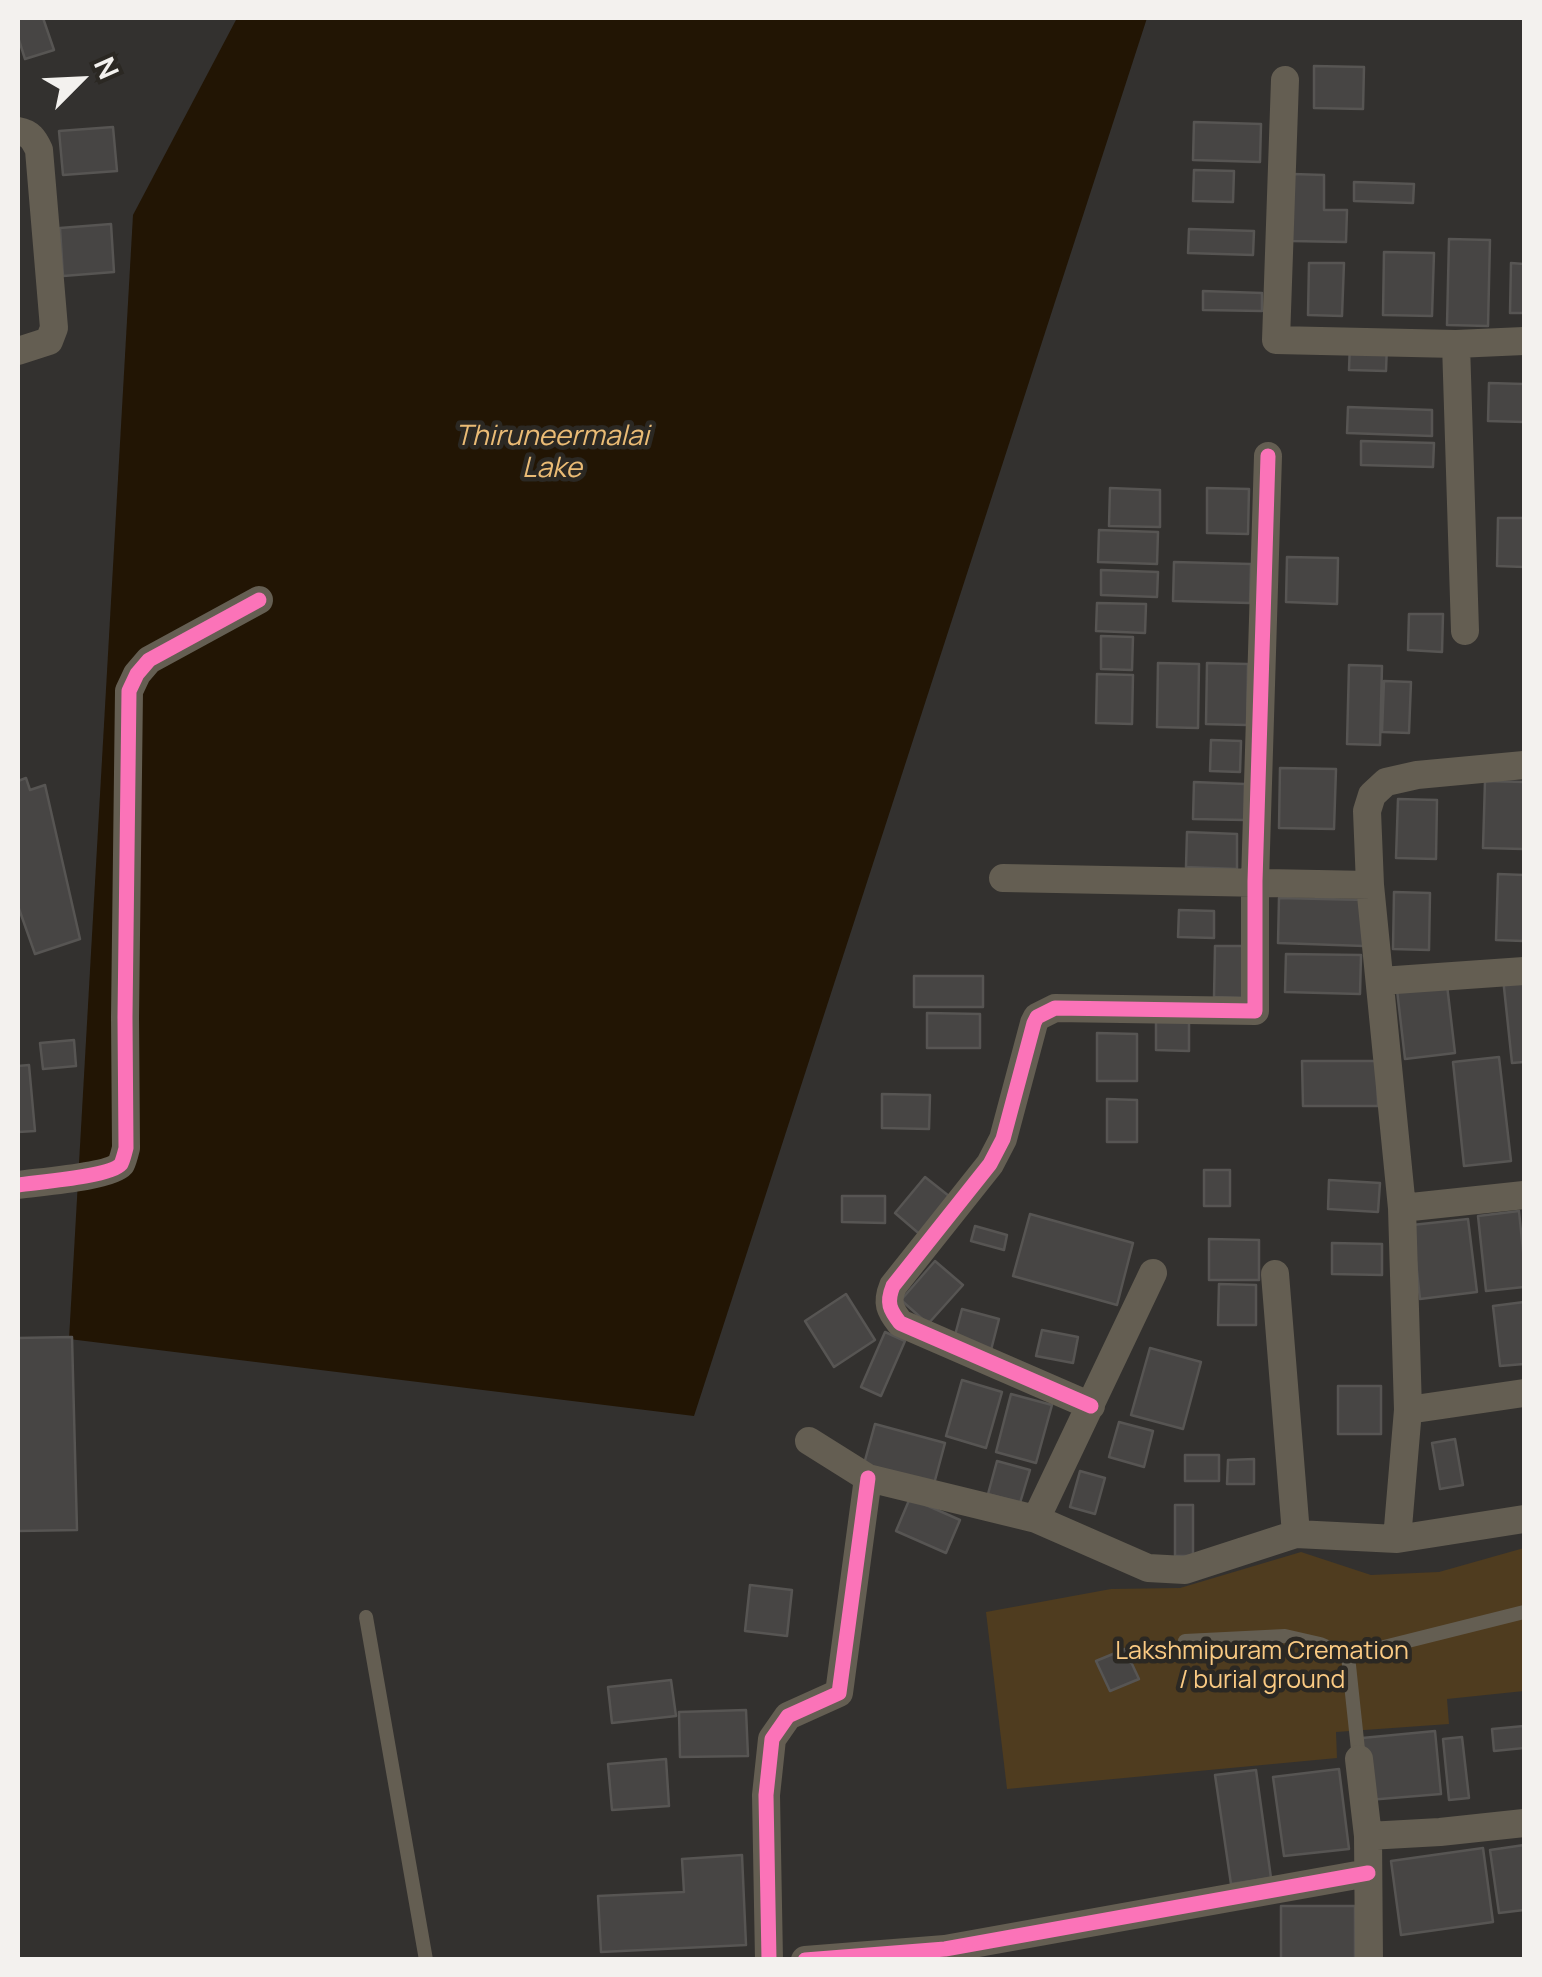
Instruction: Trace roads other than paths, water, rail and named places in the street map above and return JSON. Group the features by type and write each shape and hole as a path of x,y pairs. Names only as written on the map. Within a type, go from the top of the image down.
{"street":[{"path":"1285,80 1276,340 1456,344 1524,341"},
{"path":"18,131 34,138 40,150 54,328 48,340 18,352"},
{"path":"1456,344 1465,631"},
{"path":"1091,1406 900,1324 890,1310 888,1298 893,1286 990,1164 1003,1139 1038,1017 1055,1008 1255,1010 1268,456"},
{"path":"18,1184 100,1174 122,1162 126,1148 129,691 150,660 260,600"},
{"path":"1397,1539 1408,1410 1402,1208 1370,885 1367,811 1372,795 1386,782 1524,764"},
{"path":"1003,878 1370,885"},
{"path":"1381,980 1524,971"},
{"path":"1402,1208 1524,1195"},
{"path":"1036,1519 1154,1273"},
{"path":"1274,1274 1296,1534"},
{"path":"1408,1410 1524,1393"},
{"path":"809,1440 868,1478 1036,1519 1148,1568 1185,1570 1296,1534 1397,1539 1524,1518"},
{"path":"769,1960 766,1795 772,1739 788,1716 839,1693 868,1478"},
{"path":"1359,1759 1368,1836 1369,1960"},
{"path":"1368,1836 1524,1823"},
{"path":"805,1960 945,1950 1368,1873"}],"lane":[{"path":"1184,1641 1285,1636 1348,1656 1524,1612"},
{"path":"366,1617 426,1960"},
{"path":"1348,1656 1359,1759"}],"water":[{"name":"Thiruneermalai Lake","path":"237,18 1147,18 694,1416 69,1339 133,215"}],"park label":[{"name":"Lakshmipuram Cremation / burial ground","path":"1262,1666"}]}
